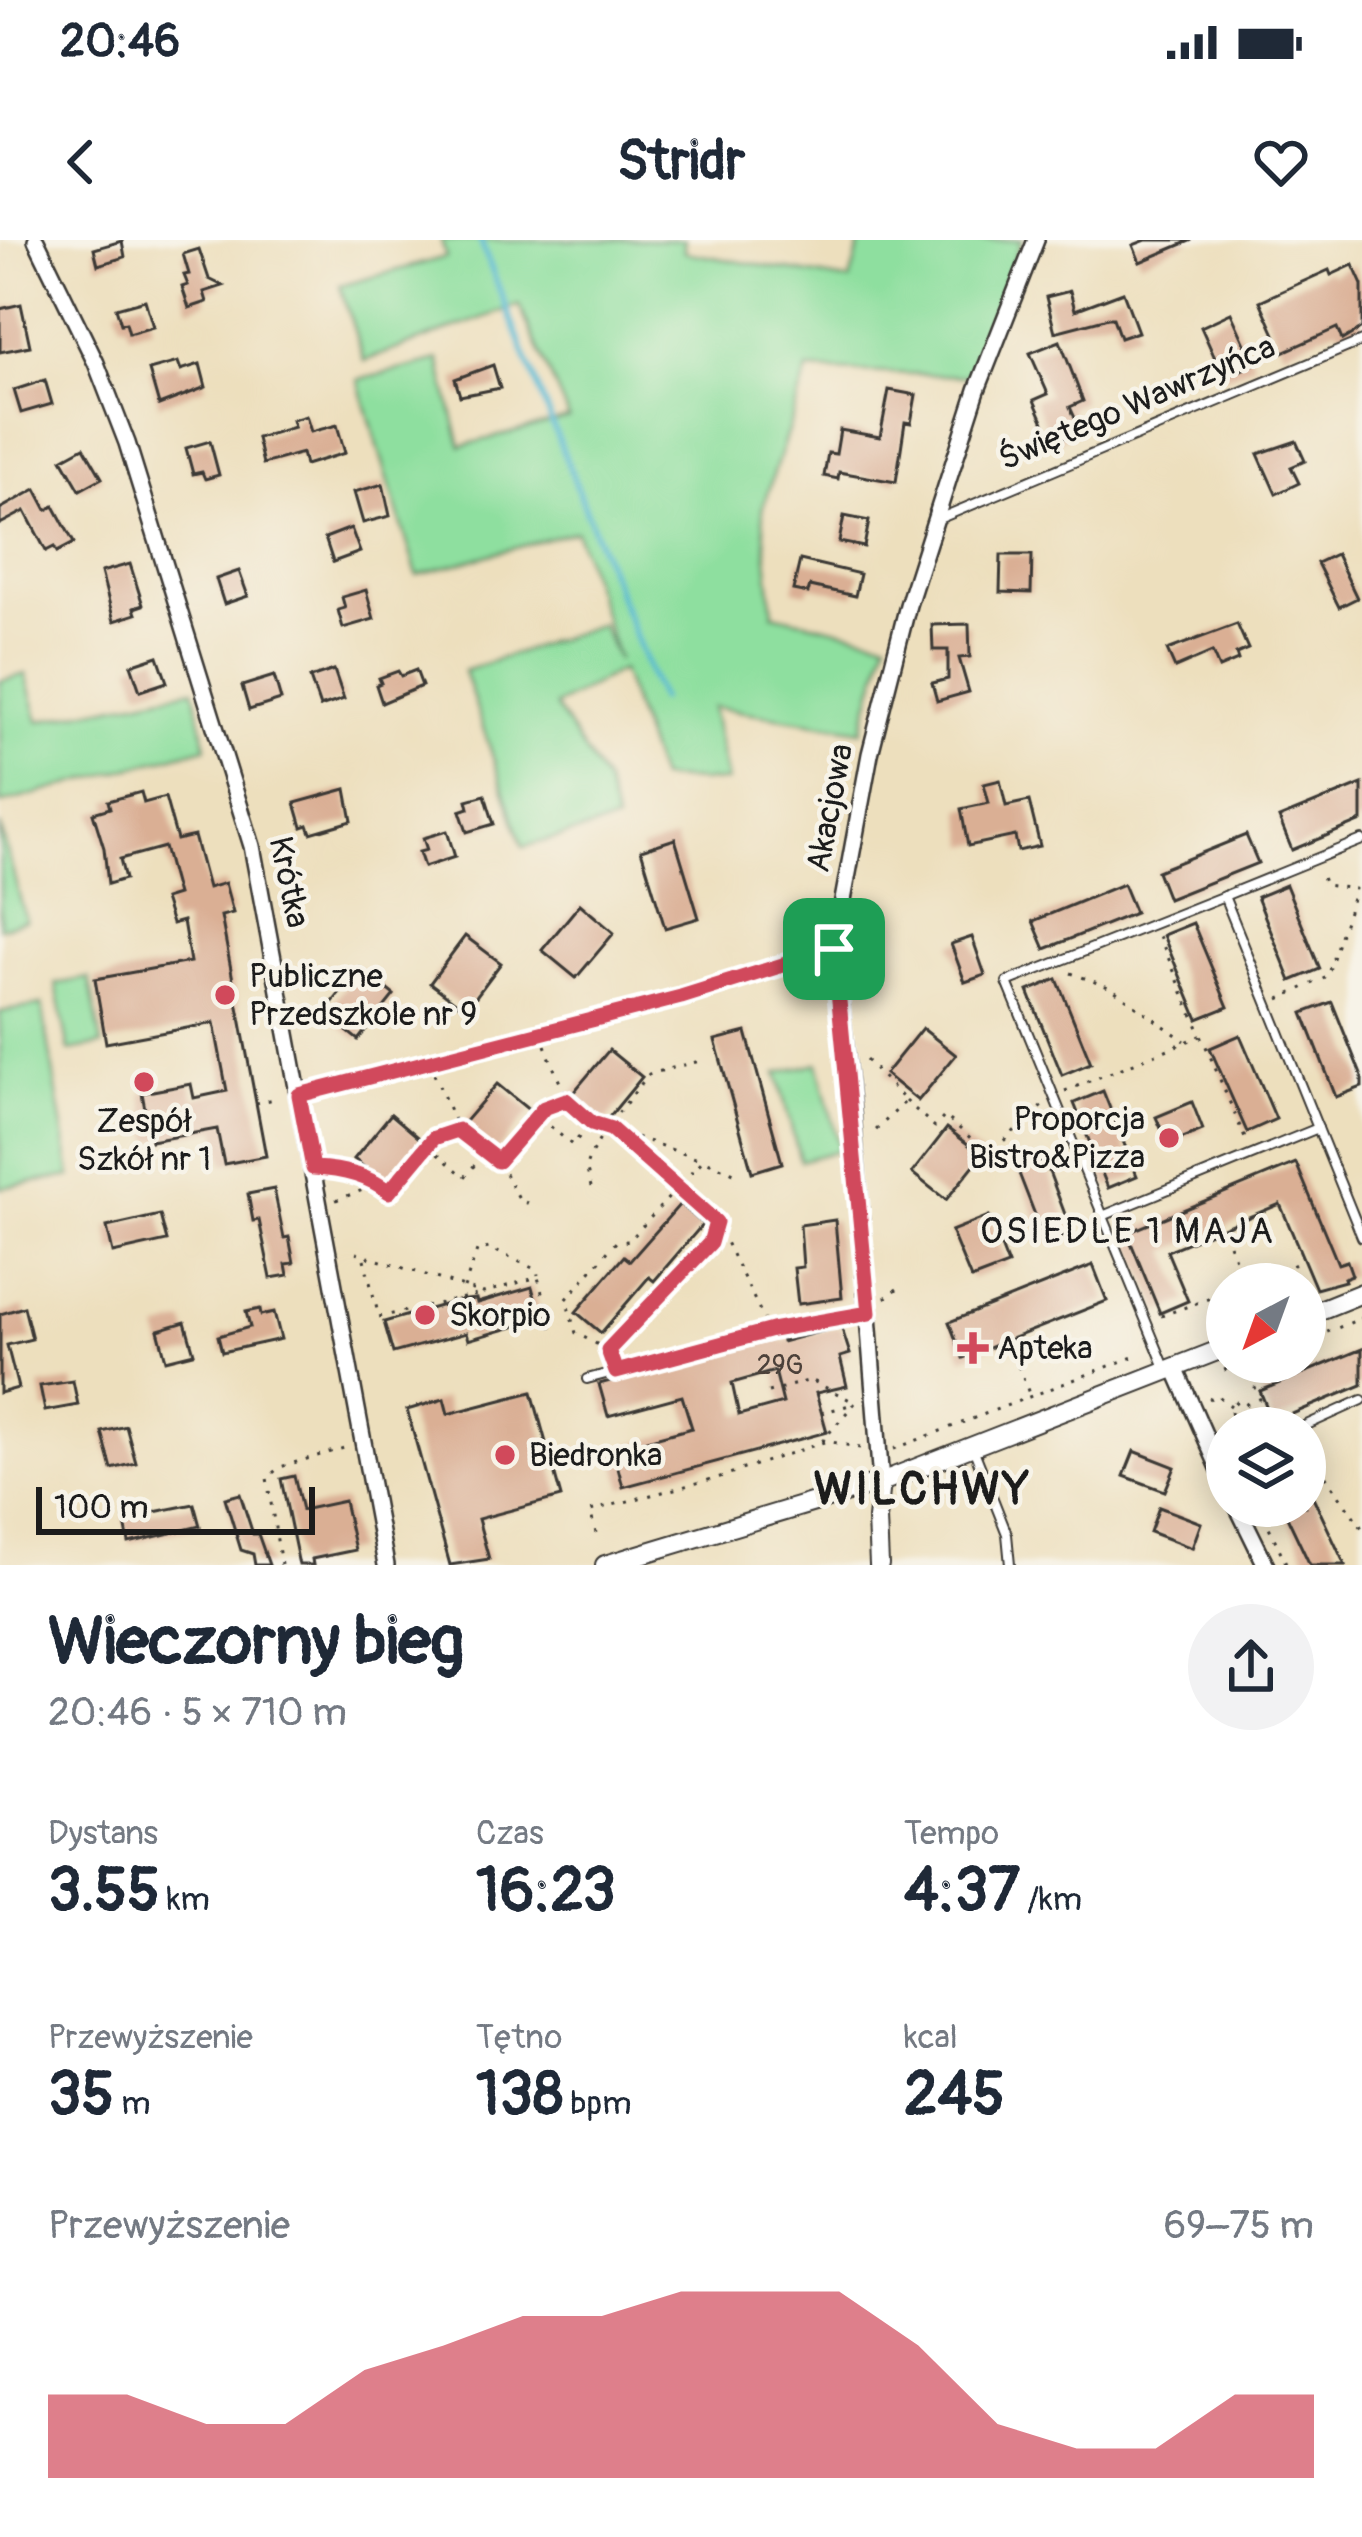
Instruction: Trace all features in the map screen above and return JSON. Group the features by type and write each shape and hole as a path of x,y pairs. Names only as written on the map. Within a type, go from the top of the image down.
{"street":[{"name":"Krótka","path":"36,240 96,363 127,443 252,846 386,1565"},
{"name":"Akacjowa","path":"881,1482 876,1307 834,949 870,754 908,605 977,389 1036,240"},
{"path":"1326,1308 1362,1293"},
{"path":"605,1565 881,1482 1170,1370 1206,1360"},
{"path":"1170,1370 1206,1433"},
{"path":"879,1565 881,1482"},
{"path":"1247,1527 1266,1565"}],"lane":[{"name":"Świętego Wawrzyńca","path":"935,520 1362,341"},
{"path":"1170,1370 1007,982 1362,840"},
{"path":"1224,896 1362,1237"},
{"path":"299,1095 681,997 834,949"},
{"path":"1105,1215 1318,1128"},
{"path":"587,1379 876,1307"},
{"path":"1326,1416 1362,1400"},
{"path":"974,1448 1007,1534 1010,1565"}],"path":[{"path":"1268,1004 1327,977 1355,889 1325,885 1315,860"},
{"path":"1154,923 1252,1155"},
{"path":"1049,965 1111,988 1187,1042"},
{"path":"541,1033 566,1100 592,1123 734,1173"},
{"path":"862,1143 906,1101 866,1060"},
{"path":"429,1061 458,1130 498,1161 520,1200 529,1204"},
{"path":"591,1187 586,1166 649,1074 700,1061"},
{"path":"256,1103 299,1095"},
{"path":"498,1161 544,1108 566,1100"},
{"path":"537,1115 572,1145 592,1123"},
{"path":"609,1128 716,1222 772,1330"},
{"path":"313,1168 337,1169 389,1192 434,1138 458,1130"},
{"path":"428,1146 465,1177 485,1151"},
{"path":"616,1372 608,1350 576,1333 566,1300 616,1242 629,1241 703,1160"},
{"path":"320,1207 379,1184"},
{"path":"608,1350 710,1243 716,1222"},
{"path":"1229,1244 1238,1263"},
{"path":"464,1288 477,1251 489,1247 537,1270 553,1334"},
{"path":"483,1293 359,1254 380,1317 483,1293 538,1277"},
{"path":"876,1307 896,1289"},
{"path":"1159,1317 1206,1300"},
{"path":"1326,1333 1362,1318"},
{"path":"1014,1355 1031,1397"},
{"path":"894,1450 1138,1355"},
{"path":"768,1392 811,1380 855,1403"},
{"path":"1208,1400 1217,1395 1231,1406 1244,1401 1254,1385"},
{"path":"1254,1385 1263,1407"},
{"path":"1244,1401 1249,1407"},
{"path":"824,1442 855,1403"},
{"path":"821,1413 864,1403"},
{"path":"281,1565 268,1478 280,1468 362,1440"},
{"path":"596,1533 590,1511 720,1477 824,1442 867,1449"},
{"path":"1326,1476 1362,1528"},
{"path":"1269,1527 1287,1565"}],"green space":[{"path":"441,240 684,240 684,252 850,281 861,240 1022,240 968,376 808,370 762,509 773,614 887,640 862,730 712,707 727,782 659,779 621,670 555,706 605,783 616,822 523,847 464,671 601,624 618,660 576,531 417,575 358,380 439,360 461,446 569,418 519,305 364,361 340,286 446,257"},
{"path":"26,674 39,721 194,689 206,747 0,804 0,681"},
{"path":"0,825 26,920 0,928"},
{"path":"89,978 102,1045 69,1051 56,984"},
{"path":"42,1005 71,1176 0,1188 0,1012"},
{"path":"818,1063 840,1150 800,1161 777,1073"}],"building":[{"path":"1146,240 1192,240 1140,262 1133,245"},
{"path":"122,241 125,257 98,265 94,249"},
{"path":"199,249 209,279 223,286 204,292 207,302 189,308 182,287 188,285 184,275 189,274 183,254"},
{"path":"1353,265 1362,285 1362,328 1342,340 1337,328 1283,352 1260,301 1329,270 1331,275"},
{"path":"1070,291 1075,310 1123,292 1138,332 1120,338 1113,318 1108,318 1055,332 1046,297"},
{"path":"145,300 153,327 129,334 116,308"},
{"path":"21,304 30,346 0,352 0,309"},
{"path":"1231,313 1254,364 1224,378 1201,327"},
{"path":"1060,341 1083,401 1070,407 1081,431 1053,443 1034,400 1048,394 1030,353"},
{"path":"178,362 181,370 200,364 206,387 159,405 149,370"},
{"path":"493,365 500,388 460,396 455,379"},
{"path":"45,380 52,404 21,413 14,390"},
{"path":"889,390 916,395 911,423 905,422 896,482 839,472 838,479 824,476 828,453 836,454 840,430 880,437"},
{"path":"306,416 311,432 337,425 345,453 305,465 302,453 263,464 257,438 294,427 292,420"},
{"path":"210,441 219,475 205,479 202,472 193,474 186,448"},
{"path":"1296,441 1305,461 1291,467 1299,483 1276,494 1258,454"},
{"path":"84,447 102,478 80,490 62,459"},
{"path":"383,484 390,516 363,523 354,492"},
{"path":"36,489 47,510 54,506 74,543 57,552 54,547 46,551 25,511 0,524 0,509"},
{"path":"844,516 869,521 864,547 839,542"},
{"path":"351,528 360,552 333,562 325,538"},
{"path":"1336,554 1357,598 1339,607 1317,563"},
{"path":"1001,555 1032,555 1031,593 1000,592"},
{"path":"800,560 860,574 855,596 810,586 808,593 793,590"},
{"path":"130,564 143,605 134,608 136,614 114,621 101,572"},
{"path":"239,571 248,596 224,604 216,579"},
{"path":"366,590 374,619 343,628 338,610 345,608 342,597"},
{"path":"969,624 970,657 959,658 969,692 937,701 932,683 948,679 948,650 933,650 932,625"},
{"path":"1237,624 1248,649 1236,654 1238,660 1219,668 1212,652 1175,668 1167,650"},
{"path":"158,656 167,682 140,691 131,665"},
{"path":"334,670 344,699 320,707 310,678"},
{"path":"416,670 422,686 382,703 376,685 381,683 379,678"},
{"path":"274,676 281,700 249,710 242,686"},
{"path":"1000,780 1006,806 1029,801 1040,846 1018,851 1015,836 968,846 961,809 989,803 984,784"},
{"path":"1362,784 1362,821 1292,850 1279,818"},
{"path":"346,789 352,821 311,833 308,825 302,827 295,803"},
{"path":"141,792 144,803 165,797 177,840 194,836 208,888 225,883 233,913 221,916 266,1156 224,1164 217,1129 151,1141 142,1093 191,1084 194,1098 227,1091 214,1023 106,1043 95,979 190,962 183,921 172,924 164,899 177,895 164,847 120,859 125,879 108,884 93,813 110,808 108,801"},
{"path":"485,795 494,824 467,832 460,811 469,808 467,800"},
{"path":"447,831 455,857 424,867 419,852 427,850 423,838"},
{"path":"1246,835 1258,863 1168,899 1157,871"},
{"path":"675,839 699,918 665,928 641,850"},
{"path":"1123,884 1135,913 1045,949 1033,921"},
{"path":"1286,885 1320,969 1291,981 1257,897"},
{"path":"580,904 614,933 576,978 542,950"},
{"path":"1193,923 1228,1007 1198,1019 1163,935"},
{"path":"465,936 501,963 466,1010 430,983"},
{"path":"972,937 985,975 965,982 951,944"},
{"path":"360,968 394,995 358,1040 324,1013"},
{"path":"1057,979 1091,1063 1062,1075 1028,991"},
{"path":"1332,1002 1362,1077 1362,1087 1336,1097 1303,1013"},
{"path":"922,1028 956,1055 918,1101 885,1074"},
{"path":"746,1032 782,1163 752,1172 715,1040"},
{"path":"1240,1035 1276,1119 1247,1132 1210,1048"},
{"path":"609,1050 642,1077 605,1122 572,1094"},
{"path":"497,1084 530,1111 494,1155 460,1127"},
{"path":"1103,1091 1137,1176 1108,1188 1074,1103"},
{"path":"1192,1102 1203,1130 1168,1144 1156,1117"},
{"path":"391,1114 424,1142 387,1186 354,1159"},
{"path":"947,1128 982,1155 946,1200 912,1173"},
{"path":"1045,1161 1072,1233 1046,1243 1018,1171"},
{"path":"1296,1163 1338,1264 1347,1261 1352,1275 1326,1286 1326,1263 1305,1263 1280,1204 1167,1251 1188,1301 1160,1313 1127,1233"},
{"path":"274,1189 294,1263 286,1264 288,1275 271,1278 259,1220 253,1221 248,1194"},
{"path":"680,1204 703,1224 601,1333 576,1312 624,1256 630,1261"},
{"path":"160,1215 167,1241 113,1253 107,1227"},
{"path":"989,1216 1008,1265 971,1279 951,1231"},
{"path":"835,1220 842,1298 798,1304 794,1268 803,1267 800,1225"},
{"path":"1093,1265 1107,1301 963,1358 949,1322"},
{"path":"532,1287 541,1319 468,1340 466,1333 393,1353 384,1322 457,1301 476,1299 477,1303"},
{"path":"24,1307 32,1339 7,1345 18,1388 0,1393 0,1314"},
{"path":"260,1309 261,1315 274,1312 281,1339 222,1352 218,1336 250,1327 246,1312"},
{"path":"185,1322 194,1353 166,1360 158,1330"},
{"path":"841,1326 850,1354 840,1357 847,1386 816,1393 827,1432 623,1487 613,1449 692,1428 682,1396 608,1416 599,1384 774,1338 781,1337 782,1342","holes":["775,1371 783,1403 739,1415 732,1383"]},
{"path":"1362,1349 1362,1385 1309,1407 1267,1407 1260,1391 1279,1383 1326,1383 1326,1364"},
{"path":"73,1381 78,1405 45,1411 40,1386"},
{"path":"532,1392 561,1497 478,1519 489,1559 450,1565 407,1410 444,1399 448,1414"},
{"path":"126,1426 136,1463 112,1469 102,1432"},
{"path":"1134,1451 1175,1467 1165,1491 1124,1476"},
{"path":"294,1476 302,1510 344,1501 355,1550 312,1559 313,1565 299,1565 281,1479"},
{"path":"240,1494 269,1565 255,1565 253,1554 241,1550 225,1498"},
{"path":"194,1504 200,1526 129,1543 124,1518"},
{"path":"1159,1507 1201,1523 1192,1548 1150,1532"},
{"path":"1326,1525 1345,1565 1310,1565 1292,1527"}],"waterway":[{"path":"480,240 660,699"}],"place":[{"name":"Publiczne Przedszkole nr 9","path":"225,995"},
{"name":"Zespół Szkół nr 1","path":"144,1082"},
{"name":"Proporcja Bistro&Pizza","path":"1169,1138"},
{"name":"Skorpio","path":"425,1315"},
{"name":"Apteka","path":"973,1348"},
{"name":"Biedronka","path":"505,1455"}],"district":[{"name":"OSIEDLE 1 MAJA","path":"1128,1231"},
{"name":"WILCHWY","path":"923,1490"}],"route":[{"path":"834,949 869,1313 772,1330 616,1372 608,1350 710,1243 716,1222 611,1129 592,1123 566,1100 544,1108 498,1161 458,1130 434,1138 389,1192 337,1169 313,1168 299,1095 681,997 834,949"}]}
